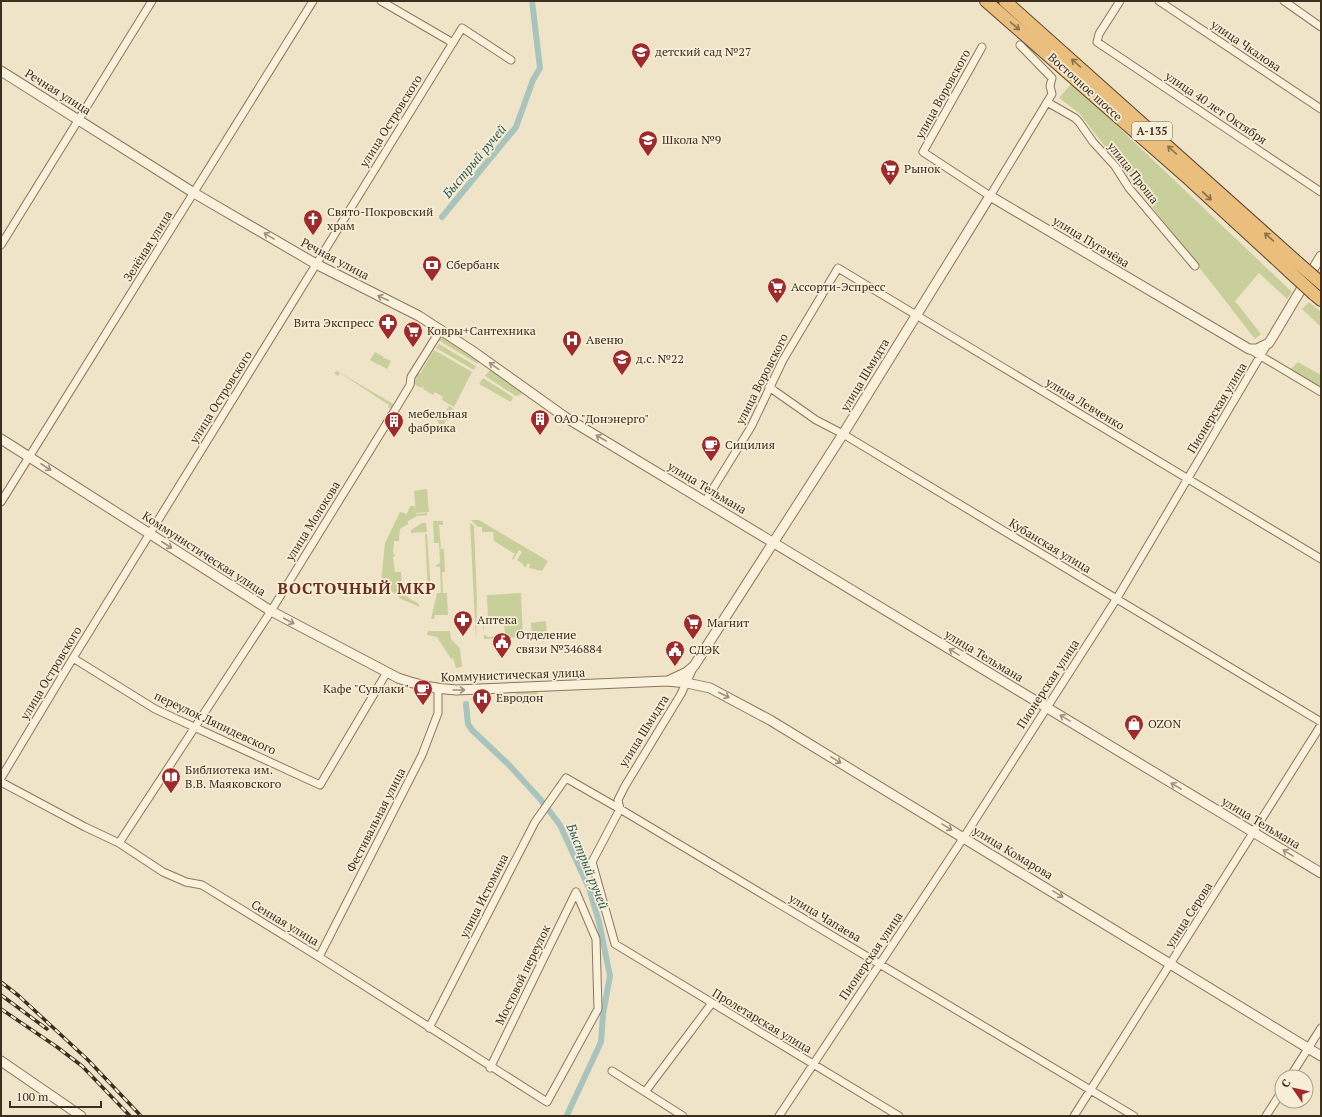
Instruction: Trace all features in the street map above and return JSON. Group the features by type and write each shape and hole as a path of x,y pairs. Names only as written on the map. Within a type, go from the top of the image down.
{"highway":[{"name":"Восточное шоссе","path":"986,1 1189,179 1294,267"},
{"name":"Восточное шоссе","path":"1005,1 1294,267"},
{"name":"А-135","path":"1294,267 1321,283"},
{"name":"А-135","path":"1294,267 1318,297"}],"street":[{"path":"1,245 152,1"},
{"name":"Зелёная улица","path":"1,502 313,1"},
{"path":"381,1 452,43"},
{"name":"улица 40 лет Октября","path":"1120,1 1099,34 1097,42 1321,192"},
{"name":"улица Чкалова","path":"1159,1 1321,109"},
{"path":"1284,1 1321,27"},
{"name":"улица Островского","path":"1,778 73,658 462,28 511,60"},
{"name":"улица Шмидта","path":"615,944 592,862 620,809 618,800 687,683 694,666 843,434 1052,94 1050,86 1052,78 1020,45"},
{"name":"улица Воровского","path":"923,152 982,47"},
{"name":"Речная улица","path":"1,70 194,192 316,264 398,305 441,329 556,411 635,458"},
{"name":"улица Проша","path":"1047,102 1075,118 1079,122 1093,142 1116,166 1129,188 1195,266"},
{"name":"улица Пугачёва","path":"923,152 990,196 1321,392"},
{"name":"Пионерская улица","path":"779,1116 964,837 1117,598 1321,256"},
{"name":"улица Воровского","path":"706,500 751,427 783,360 838,268"},
{"name":"улица Левченко","path":"838,268 1321,559"},
{"name":"улица Молокова","path":"120,843 194,726 271,611 400,402 410,385 411,377 441,329"},
{"path":"1250,349 1257,350 1268,343"},
{"name":"Кубанская улица","path":"769,387 816,420 843,434 1117,598 1321,723"},
{"name":"Коммунистическая улица","path":"1,438 271,611 410,683 438,689 466,690 667,681 687,683"},
{"name":"улица Тельмана","path":"635,458 1321,873"},
{"name":"переулок Ляпидевского","path":"73,658 155,708 320,785 387,672"},
{"name":"улица Шмидта","path":"667,681 687,672 694,666"},
{"name":"улица Комарова","path":"687,683 710,688 747,707 964,837 1321,1056"},
{"name":"Фестивальная улица","path":"319,957 422,755 438,713 438,689"},
{"name":"улица Серова","path":"1074,1116 1254,833 1321,723"},
{"name":"улица Чапаева","path":"566,778 1134,1116"},
{"name":"улица Истомина","path":"429,1028 535,822 566,778"},
{"name":"Сенная улица","path":"1,782 85,827 120,843 133,854 164,872 186,882 202,886 319,957 490,1068 547,1102"},
{"name":"Мостовой переулок","path":"490,1068 576,892 596,939 598,1009 547,1102"},
{"name":"Пролетарская улица","path":"615,944 899,1116"},
{"path":"645,1092 712,1004"},
{"path":"1295,1069 1321,1028"},
{"path":"1,1061 81,1116"},
{"path":"612,1071 682,1116"},
{"path":"1266,1116 1274,1104"}],"green space":[{"path":"1072,83 1292,292 1287,299 1259,273 1235,301 1261,334 1255,339 1079,113 1059,98"},
{"path":"1309,302 1321,312 1321,327 1302,309"},
{"path":"445,336 480,360 478,364 438,340"},
{"path":"439,344 476,366 474,370 436,348"},
{"path":"434,350 472,372 454,407 442,400 443,397 435,392 433,395 423,389 424,386 421,388 414,384 418,373 420,374"},
{"path":"375,352 384,357 383,359 385,358 391,361 387,369 380,365 381,364 379,365 370,360"},
{"path":"1298,362 1321,375 1321,388 1289,371"},
{"path":"490,370 523,394 516,396 485,376"},
{"path":"337,371 395,405 393,408 388,408 389,405 340,373 338,376 334,373"},
{"path":"483,378 513,397 511,402 479,384"},
{"path":"449,406 453,408 442,428 436,419 439,414 442,416"},
{"path":"427,489 429,512 416,513 414,491"},
{"path":"410,506 415,506 416,514 427,513 427,515 417,516 408,521 408,524 400,529 399,541 394,541 393,554 396,555 393,557 395,572 401,572 405,594 418,603 420,607 401,599 381,582 385,543 400,512 407,514"},
{"path":"471,520 479,520 548,561 542,571 529,568 530,564 527,564 525,568 523,564 517,560 522,552 519,550 513,560 512,558 515,554 494,541 493,532 482,532 482,527 478,527"},
{"path":"433,521 443,521 443,525 439,525 441,549 444,549 445,572 442,572 443,593 447,593 448,615 435,615 434,619 431,619 437,593 441,593 440,567 435,566 440,563 439,543 434,543"},
{"path":"422,523 426,523 427,532 411,533 411,530"},
{"path":"470,523 474,526 477,601 476,640"},
{"path":"425,534 427,534 431,592 428,592"},
{"path":"521,593 523,637 484,639 484,635 487,637 505,636 504,622 485,623 483,630 483,621 488,621 487,595"},
{"path":"546,621 547,634 532,636 531,623"},
{"path":"428,631 450,631 451,639 460,648 462,667 456,668 453,658 451,659 437,637 427,635"},
{"path":"536,691 539,695 537,699 516,698 516,692"}],"waterway":[{"name":"Быстрый ручей","path":"442,217 516,127 533,80 540,68 532,1"},
{"name":"Быстрый ручей","path":"466,704 468,724 472,730 509,765 541,800 560,825 589,888 599,922 610,976 603,1014 601,1042 567,1115"}],"railway":[{"path":"1,982 19,996 88,1060 141,1116"},
{"path":"1,995 47,1029"},
{"path":"1,1009 82,1066 130,1116"}],"place":[{"name":"детский сад №27","path":"641,69"},
{"name":"Школа №9","path":"648,157"},
{"name":"Рынок","path":"890,186"},
{"name":"Свято-Покровский храм","path":"313,236"},
{"name":"Сбербанк","path":"432,282"},
{"name":"Ассорти-Эспресс","path":"777,304"},
{"name":"Вита Экспресс","path":"388,340"},
{"name":"Ковры+Сантехника","path":"413,348"},
{"name":"Авеню","path":"572,357"},
{"name":"д.с. №22","path":"622,376"},
{"name":"ОАО \"Донэнерго\"","path":"540,436"},
{"name":"мебельная фабрика","path":"394,438"},
{"name":"Сицилия","path":"711,462"},
{"name":"Аптека","path":"463,637"},
{"name":"Магнит","path":"693,640"},
{"name":"Отделение связи №346884","path":"502,659"},
{"name":"СДЭК","path":"675,667"},
{"name":"Кафе \"Сувлаки\"","path":"423,706"},
{"name":"Евродон","path":"482,715"},
{"name":"OZON","path":"1134,741"},
{"name":"Библиотека им. В.В. Маяковского","path":"171,794"}],"district":[{"name":"ВОСТОЧНЫЙ МКР","path":"357,588"}]}
